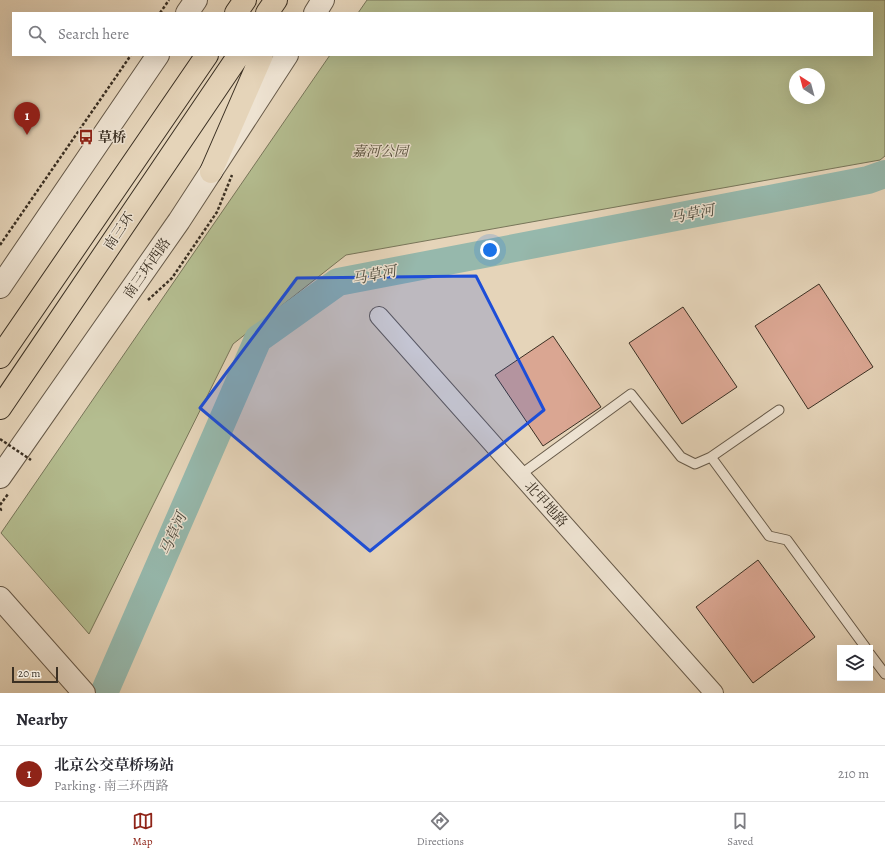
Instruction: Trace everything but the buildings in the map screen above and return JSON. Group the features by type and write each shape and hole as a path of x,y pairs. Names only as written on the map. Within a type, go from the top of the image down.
{"highway":[{"path":"237,12 245,0"},
{"path":"268,12 276,0"},
{"path":"276,12 280,0"},
{"name":"南三环","path":"0,357 206,56"},
{"name":"南三环","path":"0,408 238,56"},
{"path":"211,172 262,56"}],"street":[{"path":"188,12 196,0"},
{"path":"316,12 323,0"},
{"path":"0,287 157,56"},
{"name":"南三环西路","path":"0,477 179,221 286,56"},
{"name":"北甲地路","path":"379,316 714,693"},
{"path":"0,598 84,693"}],"lane":[{"path":"520,475 631,394 681,457 695,464 711,457 779,410"},
{"path":"711,457 769,536 787,540 864,645"},
{"path":"873,658 885,674"}],"path":[{"path":"161,12 168,0"},
{"path":"0,244 130,56"},
{"path":"0,439 31,460"},
{"path":"0,508 0,512"}],"highlighted area":[{"path":"476,276 544,410 370,551 200,408 297,278"}],"green space":[{"name":"嘉河公园","path":"367,0 885,0 885,156 880,160 346,255 233,344 89,634 1,533 329,56 873,56 873,12 359,12"}],"waterway":[{"name":"马草河","path":"104,693 258,339 338,282 868,180 885,174"}],"place":[{"name":"北京公交草桥场站","path":"27,135"},
{"name":"草桥","path":"86,137"}]}
